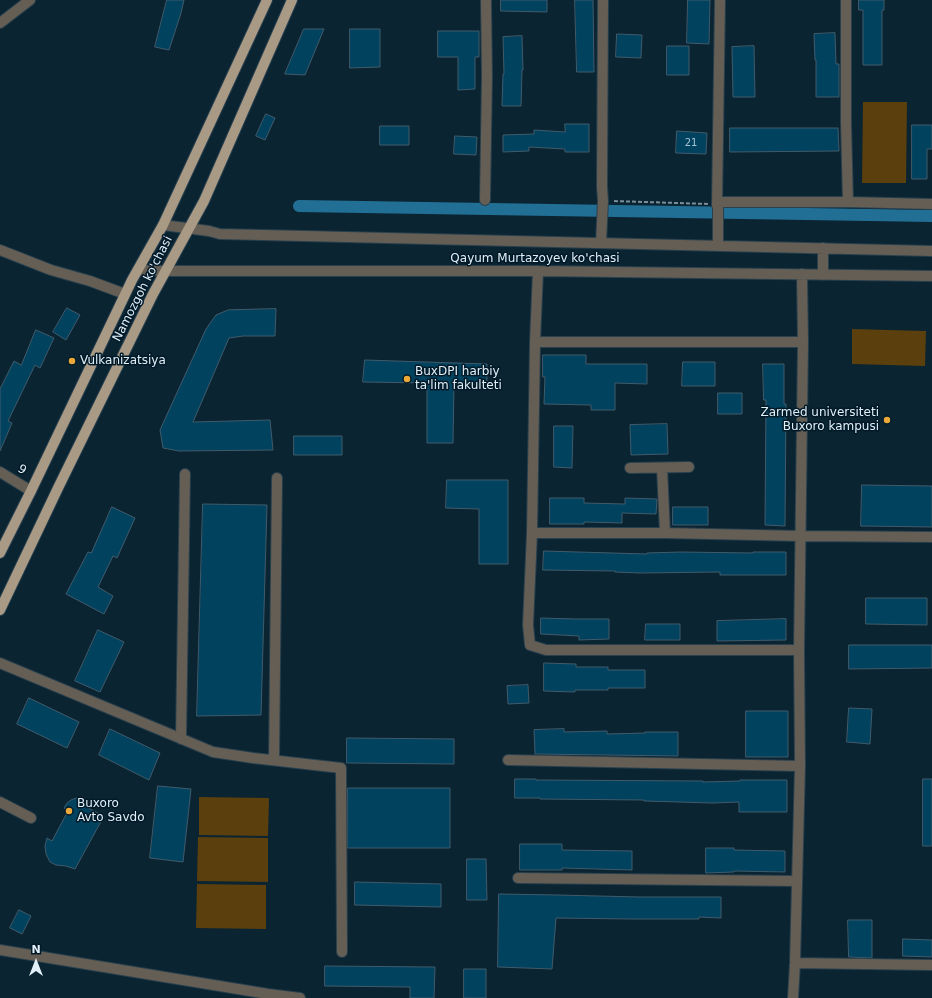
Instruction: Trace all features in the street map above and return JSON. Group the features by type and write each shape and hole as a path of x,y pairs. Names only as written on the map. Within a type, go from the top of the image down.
{"main road":[{"name":"Namozgoh ko'chasi","path":"0,553 125,294 163,225 266,0"},
{"name":"Namozgoh ko'chasi","path":"0,610 61,481 166,271 204,201 292,0"}],"street":[{"path":"0,23 30,0"},
{"path":"485,200 487,76 486,0"},
{"path":"601,244 603,0"},
{"path":"718,246 717,205 720,0"},
{"path":"846,0 846,123 848,202"},
{"path":"717,205 848,202 932,204"},
{"name":"Qayum Murtazoyev ko'chasi","path":"163,225 209,231 220,234 932,251"},
{"path":"822,274 823,248"},
{"path":"0,250 51,270 90,281 125,294"},
{"name":"Qayum Murtazoyev ko'chasi","path":"138,270 932,276"},
{"path":"538,272 535,342 532,533 528,625 530,645 546,650 799,650"},
{"path":"793,998 800,766 799,650 803,342 802,274"},
{"path":"535,342 803,342"},
{"path":"630,468 689,467"},
{"path":"662,468 666,533"},
{"name":"9","path":"0,472 31,491"},
{"path":"180,739 185,474"},
{"path":"274,760 277,478"},
{"path":"532,533 666,533 932,537"},
{"path":"0,663 213,752 341,768 342,952"},
{"path":"508,760 800,766"},
{"path":"0,802 31,818"},
{"path":"518,878 796,881"},
{"path":"0,950 300,998"},
{"path":"795,963 932,965"}],"path":[{"path":"602,207 717,205"}],"shaded area":[{"path":"863,102 907,102 906,183 862,183"},
{"path":"852,329 926,331 925,366 852,364"},
{"path":"199,797 269,798 268,836 199,835"},
{"path":"198,837 268,838 268,882 197,881"},
{"path":"197,884 266,885 266,929 196,928"}],"building":[{"path":"167,0 184,0 169,50 155,47"},
{"path":"501,0 547,0 547,12 501,11"},
{"path":"575,0 593,0 594,72 577,72"},
{"path":"688,0 710,0 709,44 687,43"},
{"path":"859,0 884,0 884,10 882,10 882,65 863,65 863,10 859,10"},
{"path":"304,29 324,29 305,75 285,74"},
{"path":"350,29 380,29 380,67 350,68"},
{"path":"438,31 479,31 479,57 475,57 475,89 458,90 458,57 438,57"},
{"path":"835,33 836,64 839,64 839,97 816,97 814,34"},
{"path":"617,34 642,35 641,58 616,57"},
{"path":"522,36 523,70 521,106 502,106 504,74 503,37"},
{"path":"667,46 689,46 689,75 667,75"},
{"path":"754,46 755,97 733,97 732,47"},
{"path":"266,114 275,118 265,140 256,136"},
{"path":"565,124 589,124 589,152 565,152 565,149 529,147 529,151 503,152 503,135 534,134 534,130 565,132"},
{"path":"912,125 932,125 932,149 927,149 927,179 912,179"},
{"path":"380,126 409,126 409,145 380,145"},
{"path":"730,128 838,128 839,151 730,152"},
{"path":"677,131 707,133 706,154 676,153"},
{"path":"455,136 477,137 476,155 454,154"},
{"path":"67,308 80,315 66,340 53,332"},
{"path":"276,309 275,336 243,336 229,338 193,422 270,420 273,450 179,451 163,448 160,430 206,329 216,315 228,310"},
{"path":"36,330 54,338 40,368 35,365 8,421 12,423 0,451 0,389 14,361 21,365"},
{"path":"543,355 586,355 586,364 647,364 647,384 615,383 615,410 591,410 591,405 544,404 545,377 543,377"},
{"path":"365,360 487,364 487,385 454,384 453,443 427,443 427,383 363,382"},
{"path":"683,362 715,362 715,386 682,386"},
{"path":"763,364 784,364 784,404 786,404 785,526 765,525 766,400 764,400"},
{"path":"718,393 742,393 742,414 718,414"},
{"path":"667,424 668,454 631,455 630,425"},
{"path":"554,426 573,426 572,468 554,467"},
{"path":"294,436 342,436 342,455 294,455"},
{"path":"447,480 508,480 508,564 479,564 479,509 446,508"},
{"path":"862,485 932,486 932,527 861,526"},
{"path":"550,498 584,498 584,503 625,504 625,498 657,499 656,514 622,513 622,523 584,522 584,524 550,524"},
{"path":"203,504 267,505 261,715 197,716"},
{"path":"112,507 135,518 117,558 113,556 98,587 113,596 104,614 66,594 88,552 91,553"},
{"path":"673,507 708,507 708,525 673,525"},
{"path":"544,551 647,554 681,552 786,552 786,575 720,575 720,572 640,573 615,571 543,570"},
{"path":"866,598 927,598 927,625 866,624"},
{"path":"541,618 609,619 609,639 579,640 579,636 541,634"},
{"path":"786,619 786,640 717,641 717,621"},
{"path":"646,624 680,624 680,640 645,640"},
{"path":"98,630 124,642 100,692 75,681"},
{"path":"849,645 932,645 932,668 849,669"},
{"path":"544,663 576,664 576,667 608,667 608,670 645,670 645,688 608,688 608,690 575,690 575,692 544,691"},
{"path":"528,685 529,703 508,704 507,686"},
{"path":"29,698 79,722 67,748 17,724"},
{"path":"849,708 872,709 870,744 847,742"},
{"path":"746,711 788,711 788,757 746,757"},
{"path":"110,729 160,753 149,780 99,755"},
{"path":"564,729 564,732 607,731 607,734 678,732 678,756 535,754 534,730"},
{"path":"347,738 454,739 454,764 347,763"},
{"path":"515,779 703,782 787,780 787,812 739,812 739,802 713,803 644,800 515,798"},
{"path":"923,779 932,779 932,846 923,846"},
{"path":"158,786 191,789 183,862 150,858"},
{"path":"348,788 450,788 450,848 348,848"},
{"path":"77,798 89,801 86,807 104,816 75,869 56,865 50,862 46,854 45,846 47,838 52,841 68,811 64,808 67,803"},
{"path":"520,844 562,844 562,850 632,851 632,870 562,868 562,870 520,870"},
{"path":"706,848 785,851 785,872 734,871 706,873"},
{"path":"467,859 486,859 487,900 467,900"},
{"path":"355,882 441,884 441,907 355,905"},
{"path":"499,894 721,897 721,918 556,918 552,969 498,967"},
{"path":"19,910 31,916 22,934 10,928"},
{"path":"848,920 872,920 872,958 849,957"},
{"path":"903,939 932,940 932,957 903,956"},
{"path":"325,966 435,967 434,998 410,998 410,987 325,986"},
{"path":"464,969 486,969 486,998 464,998"}],"waterway":[{"path":"299,206 932,216"}],"place":[{"name":"Vulkanizatsiya","path":"72,361"},
{"name":"BuxDPI harbiy ta'lim fakulteti","path":"407,379"},
{"name":"Zarmed universiteti Buxoro kampusi","path":"887,420"},
{"name":"Buxoro Avto Savdo","path":"69,811"}]}
